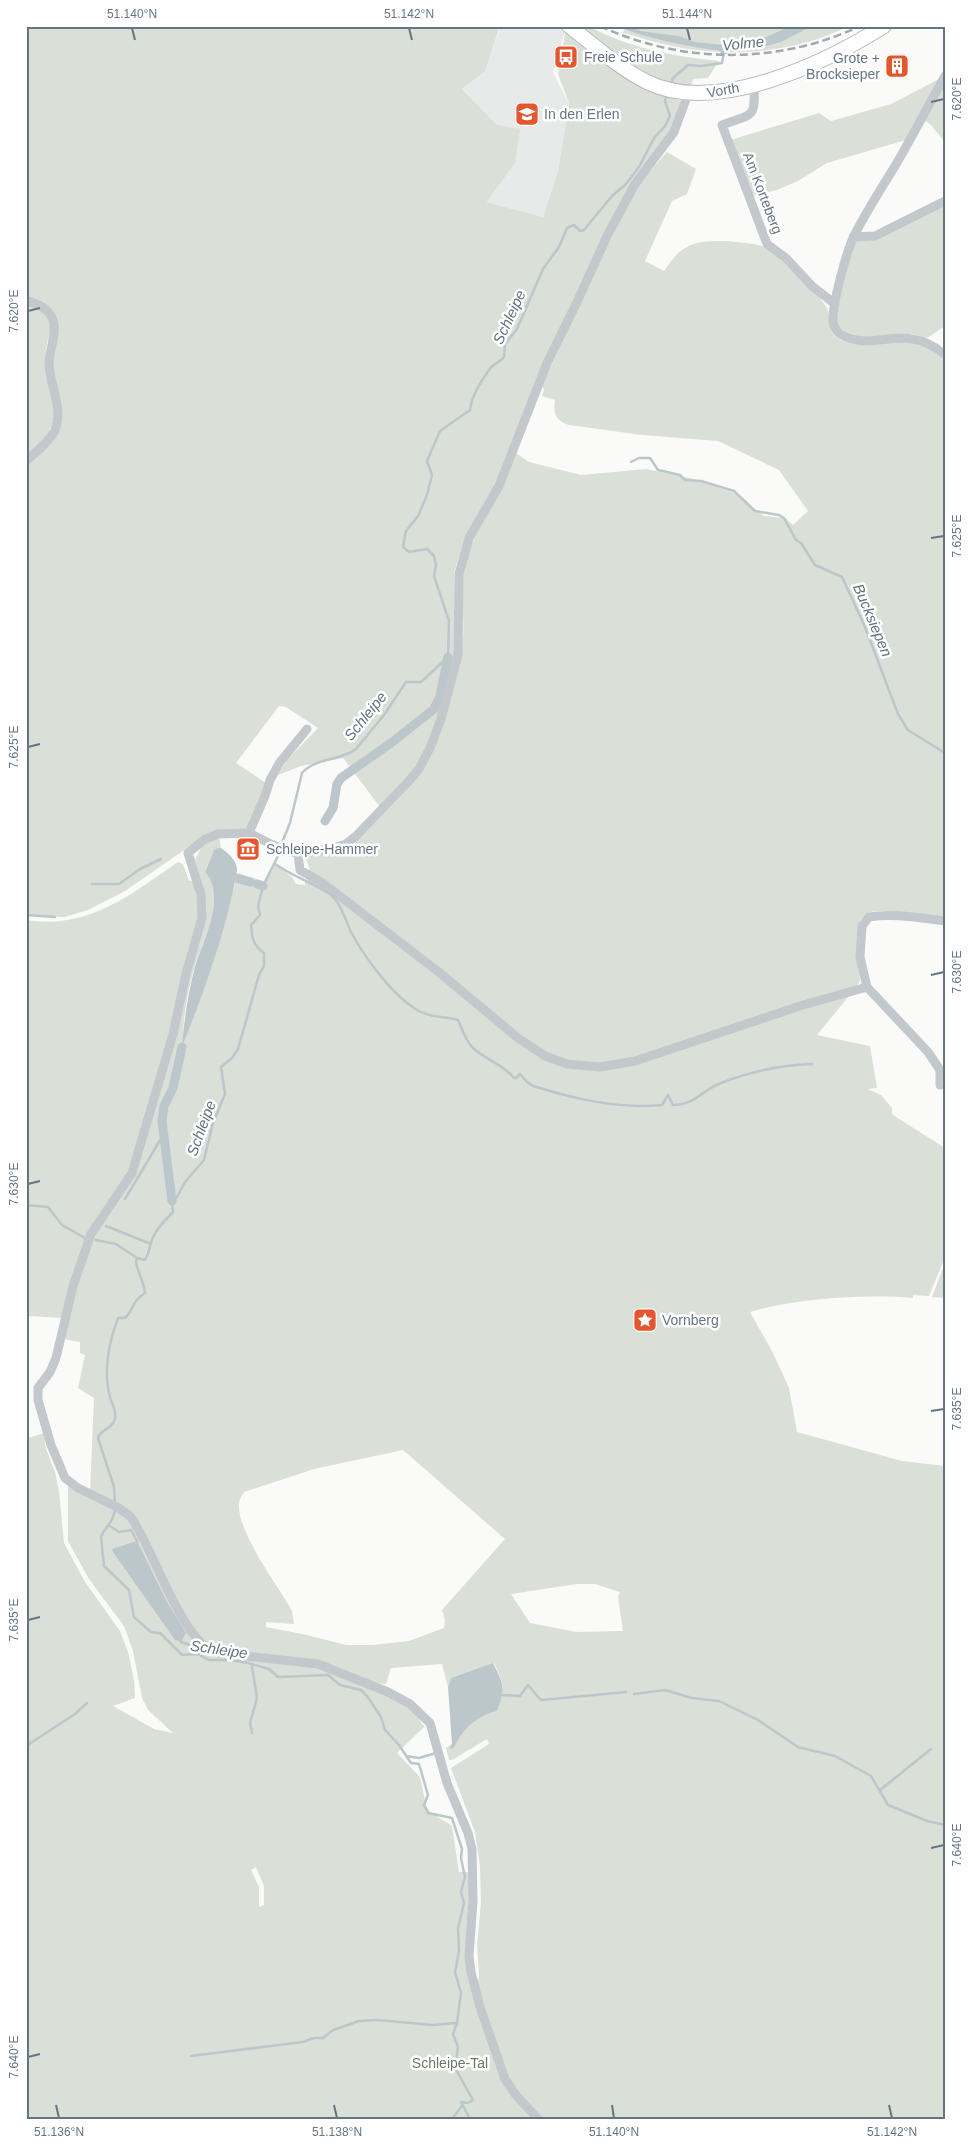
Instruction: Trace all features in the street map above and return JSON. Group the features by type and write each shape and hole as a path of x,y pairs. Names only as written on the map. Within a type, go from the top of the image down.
{"main road":[{"name":"Vorth","path":"570,26 626,70 648,83 684,94 709,94 754,83 808,66 884,26"}],"street":[{"path":"945,76 853,237 835,304 834,327 841,334 859,339 915,338 927,342 945,355"},
{"name":"Am Korteberg","path":"754,83 755,108 751,114 722,125 768,244 786,258 812,286 835,304"},
{"path":"538,2119 515,2094 506,2079 475,1991 469,1956 473,1900 472,1849 468,1833 447,1783 430,1723 410,1704 381,1688 318,1664 218,1653 205,1647 188,1626 136,1523 130,1516 114,1506 78,1488 64,1478 50,1446 38,1400 38,1388 50,1372 56,1358 73,1286 91,1234 132,1173 173,1034 186,974 202,918 201,895 188,853 205,839 218,834 249,833 298,854 346,844 356,836 419,769 441,720 458,655 459,574 461,559 469,538 499,486 547,363 578,302 608,234 636,184 674,132 684,94"},
{"path":"853,237 875,236 945,202"},
{"path":"26,300 44,307 53,321 54,327 49,363 58,410 54,432 38,451 26,460"},
{"path":"249,833 270,780 280,762 307,729"},
{"path":"298,854 300,870 324,884 424,961 518,1038 545,1056 567,1064 600,1067 635,1061 800,1006 867,987"},
{"path":"940,1086 940,1070 928,1052 867,987 860,957 862,926 868,917 882,915 906,916 945,921"}],"shaded area":[{"name":"In den Erlen","path":"501,26 564,26 566,28 553,73 569,103 558,172 543,217 487,202 515,163 497,125 462,89 485,70"}],"green space":[{"path":"26,26 500,26 485,71 462,89 497,125 520,129 515,163 487,202 543,217 558,172 569,103 558,74 566,28 645,88 681,101 672,131 633,185 496,485 463,543 454,573 454,666 439,721 416,769 380,807 343,758 301,766 278,775 288,759 318,728 286,707 279,706 236,763 266,783 263,797 246,829 203,837 125,891 88,910 64,917 26,915 26,465 57,432 52,368 56,319 26,297"},
{"path":"582,26 589,26 636,46 685,57 719,61 708,78 693,79 690,89 660,80 632,65"},
{"path":"625,26 849,26 829,35 785,47 762,51 716,52 666,45 623,33"},
{"path":"941,78 906,140 827,163 798,181 777,190 751,196 727,141 819,113 831,121 891,104"},
{"path":"945,82 945,142 931,125 924,120"},
{"name":"Schleipe-Tal","path":"667,152 696,169 687,194 672,201 645,261 664,271 682,250 696,243 713,241 741,242 769,248 784,258 818,296 828,311 831,331 836,337 861,345 904,341 914,342 930,348 945,361 945,919 881,911 869,912 860,920 857,956 860,980 857,986 629,1061 601,1067 566,1063 546,1055 377,922 375,924 520,1039 552,1062 566,1066 600,1070 634,1064 685,1045 849,996 817,1035 870,1046 877,1088 868,1089 881,1095 892,1108 892,1114 945,1148 945,1257 929,1296 913,1295 913,1298 831,1298 788,1303 750,1312 773,1353 789,1388 797,1432 902,1461 945,1466 945,2119 26,2119 26,1437 45,1433 45,1446 55,1472 59,1491 64,1543 85,1582 120,1631 128,1652 134,1680 135,1698 113,1706 154,1729 173,1733 148,1710 142,1698 133,1651 124,1626 89,1579 68,1541 68,1483 121,1512 135,1524 181,1619 193,1637 210,1653 317,1665 387,1693 413,1707 425,1726 397,1753 420,1777 426,1805 430,1812 452,1826 459,1872 472,1872 467,1963 473,1993 476,1994 479,1976 477,1945 481,1903 480,1866 475,1832 451,1768 489,1744 487,1739 452,1760 449,1760 446,1748 452,1744 449,1749 454,1748 461,1735 471,1724 483,1716 497,1711 503,1687 494,1663 451,1678 448,1687 442,1664 391,1668 386,1684 374,1683 317,1662 219,1651 207,1646 188,1623 132,1513 121,1506 90,1493 94,1398 78,1388 85,1355 80,1353 80,1342 64,1339 74,1287 93,1233 134,1173 175,1034 187,975 204,919 205,898 195,860 203,844 219,837 221,848 214,850 205,871 211,881 214,905 190,985 183,1045 212,966 238,873 266,882 275,865 292,877 296,884 305,885 305,880 310,879 376,921 336,889 311,873 306,859 309,856 345,848 353,844 405,791 421,772 428,760 442,727 458,669 463,629 462,583 466,557 498,495 516,453 529,462 581,475 646,469 690,478 734,493 764,516 785,518 793,525 808,511 779,470 718,441 642,435 569,425 556,416 555,400 542,396 544,390 542,385 628,201 637,186","holes":["403,1450 505,1539 442,1610 445,1620 444,1628 409,1641 372,1645 346,1645 266,1627 266,1622 294,1624 292,1611 250,1542 240,1514 239,1502 244,1492 314,1469","577,1584 595,1584 620,1592 618,1597 623,1631 576,1632 530,1623 511,1594","256,1867 264,1886 264,1905 259,1907 259,1887 251,1870"]},
{"path":"945,203 945,326 927,338 912,334 862,337 845,333 839,328 836,319 854,240"},
{"path":"26,303 46,315 49,321 46,363 54,414 47,434 39,445 26,457"},
{"path":"178,862 183,864 189,881 194,881 200,918 170,1034 130,1173 89,1233 64,1318 26,1316 26,920 48,922 69,920 89,915 125,897"},
{"path":"945,1263 945,1298 932,1297"}],"water":[{"name":"Volme","path":"616,26 629,26 641,31 678,36 695,42 723,45 764,38 791,26 812,26 781,42 766,46 729,50 727,54 720,54 721,51 641,35"},
{"path":"221,848 232,858 236,864 237,871 227,916 214,960 182,1047 190,987 214,905 214,893 211,882 205,872 214,850"},
{"path":"137,1541 166,1600 186,1633 181,1642 175,1640 113,1552 112,1549"},
{"path":"493,1663 500,1677 503,1692 497,1711 483,1716 471,1724 461,1735 454,1748 449,1749 452,1744 448,1687 451,1678"}],"waterway":[{"name":"Schleipe","path":"671,84 673,78 688,65 701,66 722,63 724,52"},
{"name":"Schleipe","path":"115,1504 114,1487 98,1438 101,1433 112,1425 115,1419 107,1377 112,1337 118,1318 125,1318 137,1299 145,1293 136,1261 138,1258 145,1260 154,1235 173,1212 172,1201 204,1160 213,1123 225,1094 221,1067 232,1058 238,1049 259,975 264,966 264,953 257,947 254,941 251,925 260,915 258,906 263,886 280,852 290,823 302,773 314,764 343,756 356,749 384,715 406,682 421,682 448,657 449,621 434,576 436,565 434,556 427,549 409,552 403,547 406,531 418,516 427,495 432,475 427,461 440,431 470,410 475,394 490,368 504,357 505,344 517,329 543,269 559,247 567,228 574,225 580,231 584,230 639,167 654,138 665,126 670,116 665,101 667,94"},
{"name":"Bucksiepen","path":"631,462 639,458 650,458 658,470 680,475 685,480 701,481 734,491 755,511 779,515 784,518 796,540 801,543 815,565 842,577 865,627 898,714 908,730 945,753"},
{"path":"325,821 333,808 337,784 341,778 391,743 434,709 440,696 448,657"},
{"path":"92,884 119,884 140,869 161,859"},
{"path":"275,864 332,896 371,964 398,995 417,1010 427,1014 458,1020 466,1039 473,1048 505,1069 514,1078 520,1074 533,1086 580,1099 629,1106 662,1105 668,1095 673,1105 693,1100 714,1086 743,1076 765,1070 812,1064"},
{"path":"236,878 250,882"},
{"name":"Schleipe","path":"257,884 263,886"},
{"path":"26,915 55,917"},
{"path":"172,1201 162,1121 164,1106 173,1088 182,1047"},
{"path":"125,1199 162,1137"},
{"path":"26,1205 48,1207 62,1225 85,1238"},
{"path":"106,1226 151,1244"},
{"path":"96,1240 116,1244 137,1258"},
{"name":"Schleipe","path":"115,1510 113,1519 101,1537 104,1566 129,1590 134,1617 151,1632 160,1633 182,1655 198,1654 209,1660 231,1660 248,1663 269,1669 278,1677 328,1675 340,1685 361,1690 381,1717 385,1730 399,1745 411,1763 419,1764 428,1795 424,1805 428,1813 452,1818 462,1849 461,1858 465,1877 461,1892 464,1903 458,1928 459,1951 455,1972 461,1993 457,2023 453,2034 458,2047 455,2068 473,2100 468,2103 461,2102 470,2119"},
{"path":"110,1526 119,1532 131,1530 137,1541"},
{"path":"181,1642 195,1647 201,1656"},
{"path":"252,1666 257,1698 250,1723 252,1733"},
{"path":"502,1695 520,1696 528,1685 542,1700 626,1692"},
{"path":"634,1694 665,1690 692,1698 719,1701 758,1720 798,1747 835,1756 871,1776 888,1805 927,1821 945,1825"},
{"path":"26,1746 75,1714 87,1703"},
{"path":"880,1790 931,1749"},
{"path":"406,1756 419,1758 436,1753"},
{"path":"191,2056 323,2038 333,2030 359,2021 377,2020 433,2025 457,2023"},
{"path":"452,2119 462,2106"}],"railway":[{"path":"600,26 631,39 664,48 730,55 796,48 829,39 860,26"}],"place":[{"name":"Freie Schule","path":"566,57"},
{"name":"Grote + Brocksieper","path":"897,66"},
{"name":"In den Erlen","path":"527,114"},
{"name":"Schleipe-Hammer","path":"248,849"},
{"name":"Vornberg","path":"645,1320"}]}
